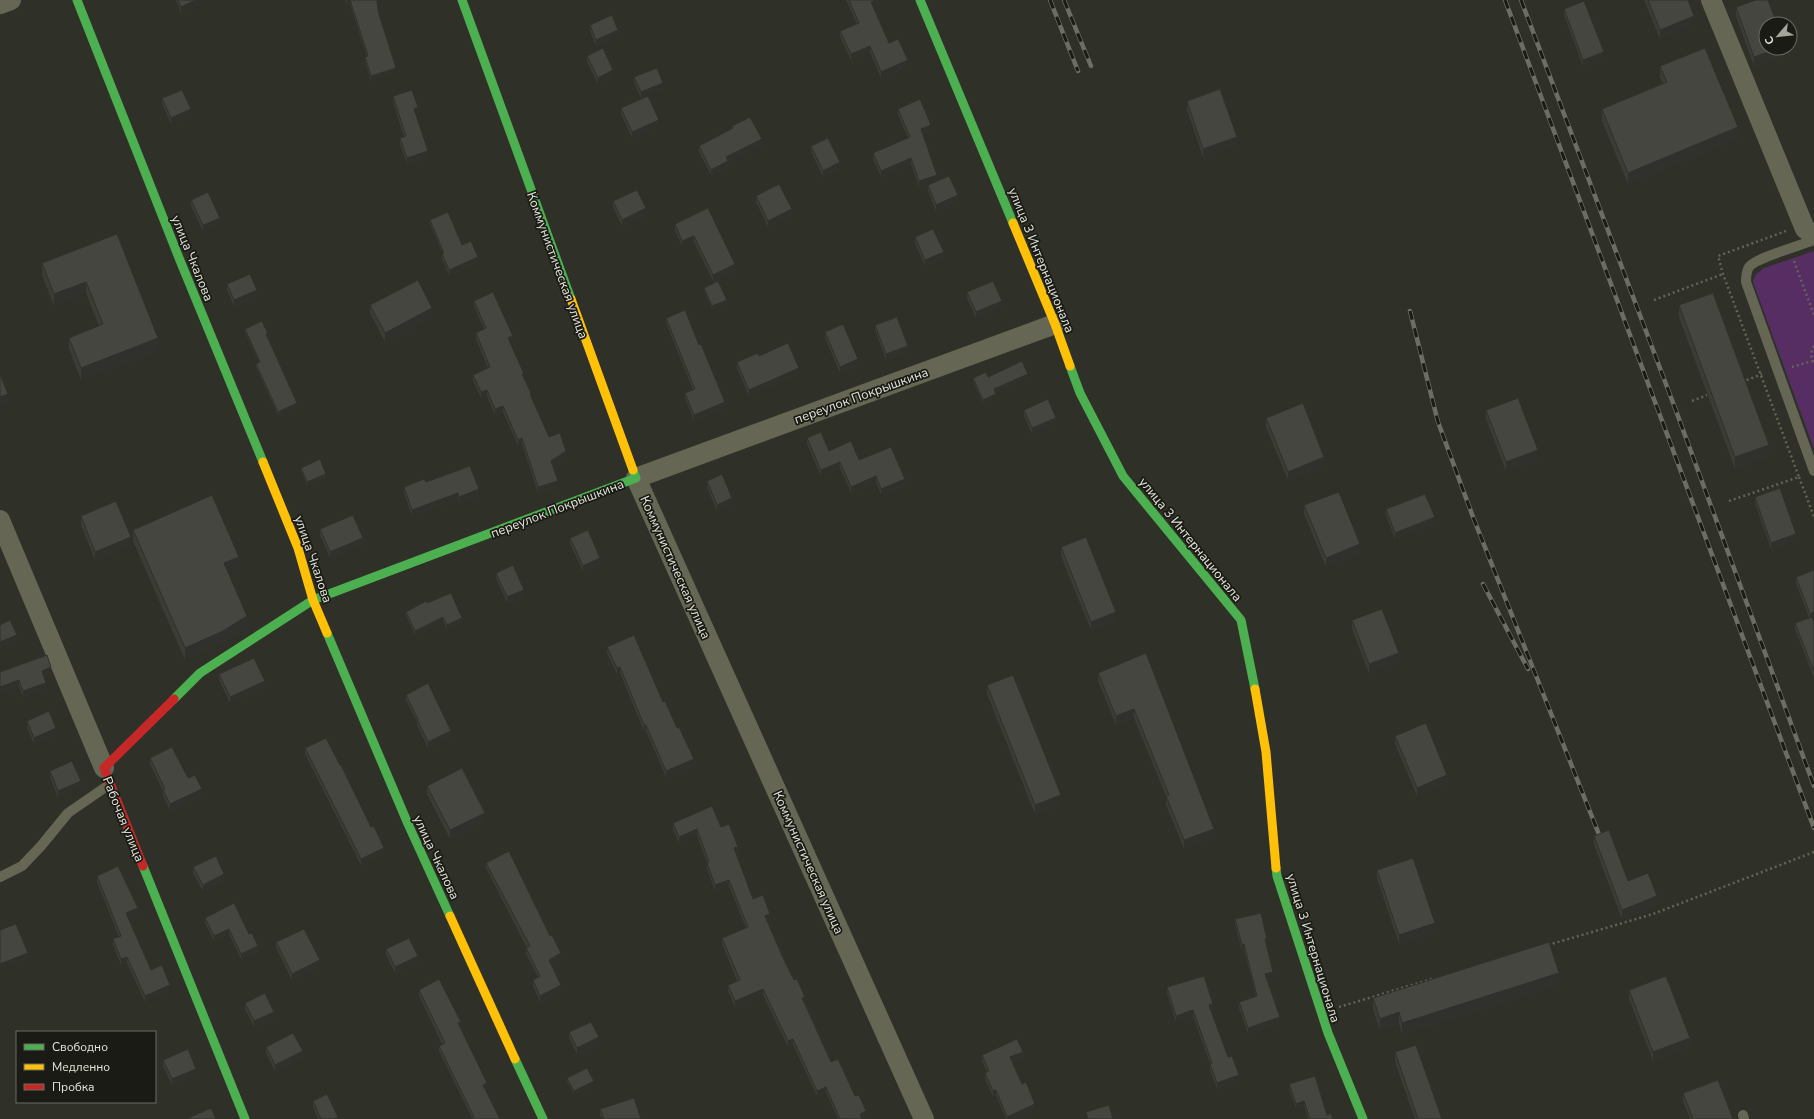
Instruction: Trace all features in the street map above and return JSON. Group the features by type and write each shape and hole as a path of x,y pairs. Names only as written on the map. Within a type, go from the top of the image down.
{"street":[{"path":"0,4 11,0"},
{"name":"улица Чкалова","path":"77,0 179,258 298,548 313,600 408,824 544,1119"},
{"name":"Коммунистическая улица","path":"462,0 636,478 924,1119"},
{"name":"улица 3 Интернационала","path":"920,0 1055,324 1080,393 1123,476 1241,620 1266,752 1277,876 1328,1034 1363,1119"},
{"path":"1711,0 1804,229 1814,236"},
{"name":"переулок Покрышкина","path":"107,776 200,673 313,600 636,478 1055,324"},
{"name":"Рабочая улица","path":"0,520 107,776 245,1119"}],"lane":[{"path":"1814,240 1759,260 1750,266 1746,275 1746,282 1814,471"},
{"path":"0,877 22,866 41,846 68,813 107,776"}],"path":[{"path":"1783,232 1814,315"},
{"path":"1788,264 1801,259"},
{"path":"1654,300 1723,274"},
{"path":"1814,346 1812,350 1812,360 1814,363"},
{"path":"1692,401 1707,395"},
{"path":"1799,477 1814,517"},
{"path":"1540,947 1654,914 1814,852"},
{"path":"1321,1012 1434,978"}],"shaded area":[{"path":"1814,251 1814,449 1753,282 1755,275 1764,268"}],"building":[{"path":"178,0 196,0 181,7"},
{"path":"350,0 377,0 378,11 396,68 371,76 365,57 368,56"},
{"path":"849,0 877,0 871,2 889,43 898,39 908,60 881,72 870,46 851,54 840,31 859,23"},
{"path":"1648,0 1688,0 1694,16 1660,30"},
{"path":"1756,0 1768,0 1774,16 1758,16 1758,56 1754,57 1736,7"},
{"path":"1584,1 1604,52 1583,60 1564,9"},
{"path":"612,15 618,30 596,40 590,25"},
{"path":"603,48 613,70 598,78 587,56"},
{"path":"1705,48 1738,127 1628,173 1602,109 1667,82 1660,66"},
{"path":"657,68 663,83 641,92 634,77"},
{"path":"1220,89 1237,137 1203,149 1187,101"},
{"path":"182,90 191,109 171,118 162,98"},
{"path":"412,90 418,107 414,109 428,151 407,158 400,138 406,136 393,96"},
{"path":"648,96 659,120 632,132 621,108"},
{"path":"920,99 931,125 921,129 937,175 919,181 911,158 881,171 873,153 910,137 898,109"},
{"path":"750,117 762,139 726,157 728,161 711,170 699,146"},
{"path":"828,138 840,162 823,171 811,146"},
{"path":"949,176 958,195 936,205 928,185"},
{"path":"779,184 792,209 768,221 756,196"},
{"path":"637,190 646,208 622,220 613,201"},
{"path":"208,192 220,218 203,225 191,200"},
{"path":"708,208 735,264 713,275 694,236 682,241 675,224"},
{"path":"448,212 462,245 471,241 478,257 449,270 442,254 444,253 430,220"},
{"path":"933,229 944,252 925,260 915,237"},
{"path":"117,234 158,338 81,368 69,338 103,324 86,282 54,294 42,263"},
{"path":"250,274 257,290 234,300 227,284"},
{"path":"418,280 432,308 385,333 370,305"},
{"path":"718,281 727,300 712,306 704,288"},
{"path":"993,281 1002,301 976,312 967,292"},
{"path":"493,292 513,336 508,338 549,437 560,433 566,451 551,461 558,481 538,487 522,438 518,440 503,406 495,409 487,390 481,392 473,375 490,367 476,333 486,328 474,301"},
{"path":"1713,293 1769,445 1735,457 1679,305"},
{"path":"685,310 725,402 694,415 685,393 695,389 666,318"},
{"path":"897,317 908,346 886,354 875,325"},
{"path":"262,321 268,334 266,334 297,403 278,412 256,364 260,362 245,329"},
{"path":"843,324 858,359 840,367 825,332"},
{"path":"788,343 799,368 749,390 737,362 758,353 759,356"},
{"path":"1022,361 1028,374 994,389 996,394 983,400 973,378 986,372 988,377"},
{"path":"0,374 8,394 0,397"},
{"path":"1518,398 1538,450 1506,462 1486,410"},
{"path":"1048,399 1056,418 1032,428 1024,410"},
{"path":"1303,403 1324,457 1288,472 1266,418"},
{"path":"821,432 829,451 851,441 859,460 891,447 905,479 881,489 876,476 851,487 840,462 821,470 807,438"},
{"path":"320,459 326,474 307,482 301,468"},
{"path":"470,466 479,489 459,497 458,493 412,510 404,487 424,479 426,482"},
{"path":"722,474 732,498 717,505 707,481"},
{"path":"1780,488 1796,534 1771,543 1755,497"},
{"path":"1339,492 1360,544 1326,558 1304,505"},
{"path":"1425,494 1435,517 1395,533 1386,509"},
{"path":"212,495 239,557 224,563 247,616 223,631 185,648 133,530"},
{"path":"116,501 131,537 95,552 81,516"},
{"path":"353,515 363,538 330,552 320,529"},
{"path":"588,530 600,558 583,566 570,538"},
{"path":"1086,537 1116,612 1091,622 1061,547"},
{"path":"513,565 524,590 507,597 496,573"},
{"path":"1814,570 1814,612 1810,614 1796,577"},
{"path":"451,593 462,618 447,625 443,617 415,631 406,612 426,601 427,603"},
{"path":"1382,609 1399,653 1369,664 1352,620"},
{"path":"1812,617 1814,622 1814,672 1795,623"},
{"path":"10,620 17,635 0,642 0,625"},
{"path":"634,635 663,702 665,701 677,728 679,727 694,759 666,771 646,725 644,725 620,667 617,668 607,647"},
{"path":"1146,653 1214,829 1184,840 1166,796 1169,795 1134,709 1116,716 1098,673"},
{"path":"47,655 51,667 42,671 46,683 23,691 19,680 0,687 0,672"},
{"path":"254,658 265,681 230,697 219,674"},
{"path":"1013,675 1061,795 1035,805 987,685"},
{"path":"428,683 451,731 428,742 406,695"},
{"path":"49,711 56,728 34,738 27,721"},
{"path":"1426,723 1447,775 1417,788 1395,736"},
{"path":"326,738 341,765 371,827 374,826 384,848 361,859 305,748"},
{"path":"172,747 188,778 195,775 202,789 170,804 163,790 165,789 150,758"},
{"path":"72,761 81,781 58,791 50,771"},
{"path":"462,768 485,813 450,830 427,786"},
{"path":"712,806 721,827 729,824 738,847 734,848 753,899 763,895 770,914 765,916 794,980 797,979 805,997 802,998 831,1062 838,1059 855,1096 859,1095 866,1111 860,1114 862,1119 840,1119 826,1087 817,1091 793,1039 788,1041 763,989 735,1001 728,985 740,980 722,938 748,927 729,880 715,885 707,863 709,862 697,829 679,837 673,823"},
{"path":"1609,830 1628,881 1648,873 1657,896 1622,910 1594,836"},
{"path":"509,851 550,936 552,935 561,953 549,960 561,985 540,996 533,980 540,976 526,948 530,946 486,863"},
{"path":"216,856 224,874 203,885 193,867"},
{"path":"1413,858 1435,923 1399,935 1377,870"},
{"path":"118,866 138,908 126,913 151,970 162,965 170,985 145,996 127,957 121,959 113,939 121,936 97,876"},
{"path":"234,903 249,934 252,933 258,946 241,954 229,929 214,936 205,918"},
{"path":"1261,913 1267,939 1265,939 1273,972 1265,974 1280,1017 1248,1028 1239,1002 1257,996 1244,944 1242,945 1235,919"},
{"path":"16,924 28,953 0,964 0,930"},
{"path":"304,929 320,960 292,974 276,942"},
{"path":"409,938 418,956 395,967 386,949"},
{"path":"1549,942 1559,973 1402,1023 1399,1012 1380,1019 1373,998"},
{"path":"1204,976 1213,1004 1209,1005 1228,1057 1232,1056 1239,1075 1217,1083 1210,1064 1212,1063 1193,1010 1176,1016 1167,987"},
{"path":"1666,976 1690,1038 1653,1052 1629,990"},
{"path":"439,979 461,1022 458,1023 487,1083 483,1085 500,1119 470,1119 474,1117 439,1046 445,1043 419,990"},
{"path":"265,993 274,1012 254,1021 245,1003"},
{"path":"591,1022 599,1037 577,1048 569,1032"},
{"path":"293,1033 303,1051 275,1065 266,1047"},
{"path":"1017,1039 1023,1052 1010,1057 1022,1084 1026,1082 1035,1104 1007,1117 996,1090 993,1091 985,1073 989,1071 982,1055"},
{"path":"1416,1045 1442,1119 1418,1119 1395,1052"},
{"path":"188,1049 196,1069 172,1079 163,1060"},
{"path":"587,1068 594,1081 574,1091 567,1078"},
{"path":"1315,1076 1327,1115 1331,1113 1333,1119 1310,1119 1304,1101 1296,1104 1289,1084"},
{"path":"1718,1080 1733,1119 1693,1119 1683,1093"},
{"path":"327,1094 338,1117 334,1119 321,1119 313,1101"},
{"path":"634,1098 641,1119 604,1119 600,1109"},
{"path":"1109,1105 1113,1119 1088,1119 1086,1112"},
{"path":"211,1108 216,1119 186,1119"}],"railway":[{"path":"1050,0 1078,71"},
{"path":"1064,0 1091,66"},
{"path":"1505,0 1814,828"},
{"path":"1521,0 1675,408 1814,786"},
{"path":"1410,311 1438,422 1473,517 1602,842"},
{"path":"1483,584 1528,669"}],"traffic: fast":[{"path":"77,0 179,258 263,462"},
{"path":"462,0 571,299"},
{"path":"920,0 1013,223"},
{"path":"1070,366 1080,393 1123,476 1241,620 1255,689"},
{"path":"174,699 200,673 313,600 636,478 633,470"},
{"path":"327,633 408,824 450,916"},
{"path":"143,866 245,1119"},
{"path":"1276,868 1277,876 1328,1033 1363,1119"},
{"path":"515,1059 543,1119"}],"traffic: slow":[{"path":"1013,223 1055,324 1070,366"},
{"path":"571,299 633,470"},
{"path":"263,462 298,548 313,600 327,633"},
{"path":"1255,689 1266,752 1276,868"},
{"path":"450,916 515,1059"}],"traffic: jam":[{"path":"143,866 104,768 174,699"}]}
